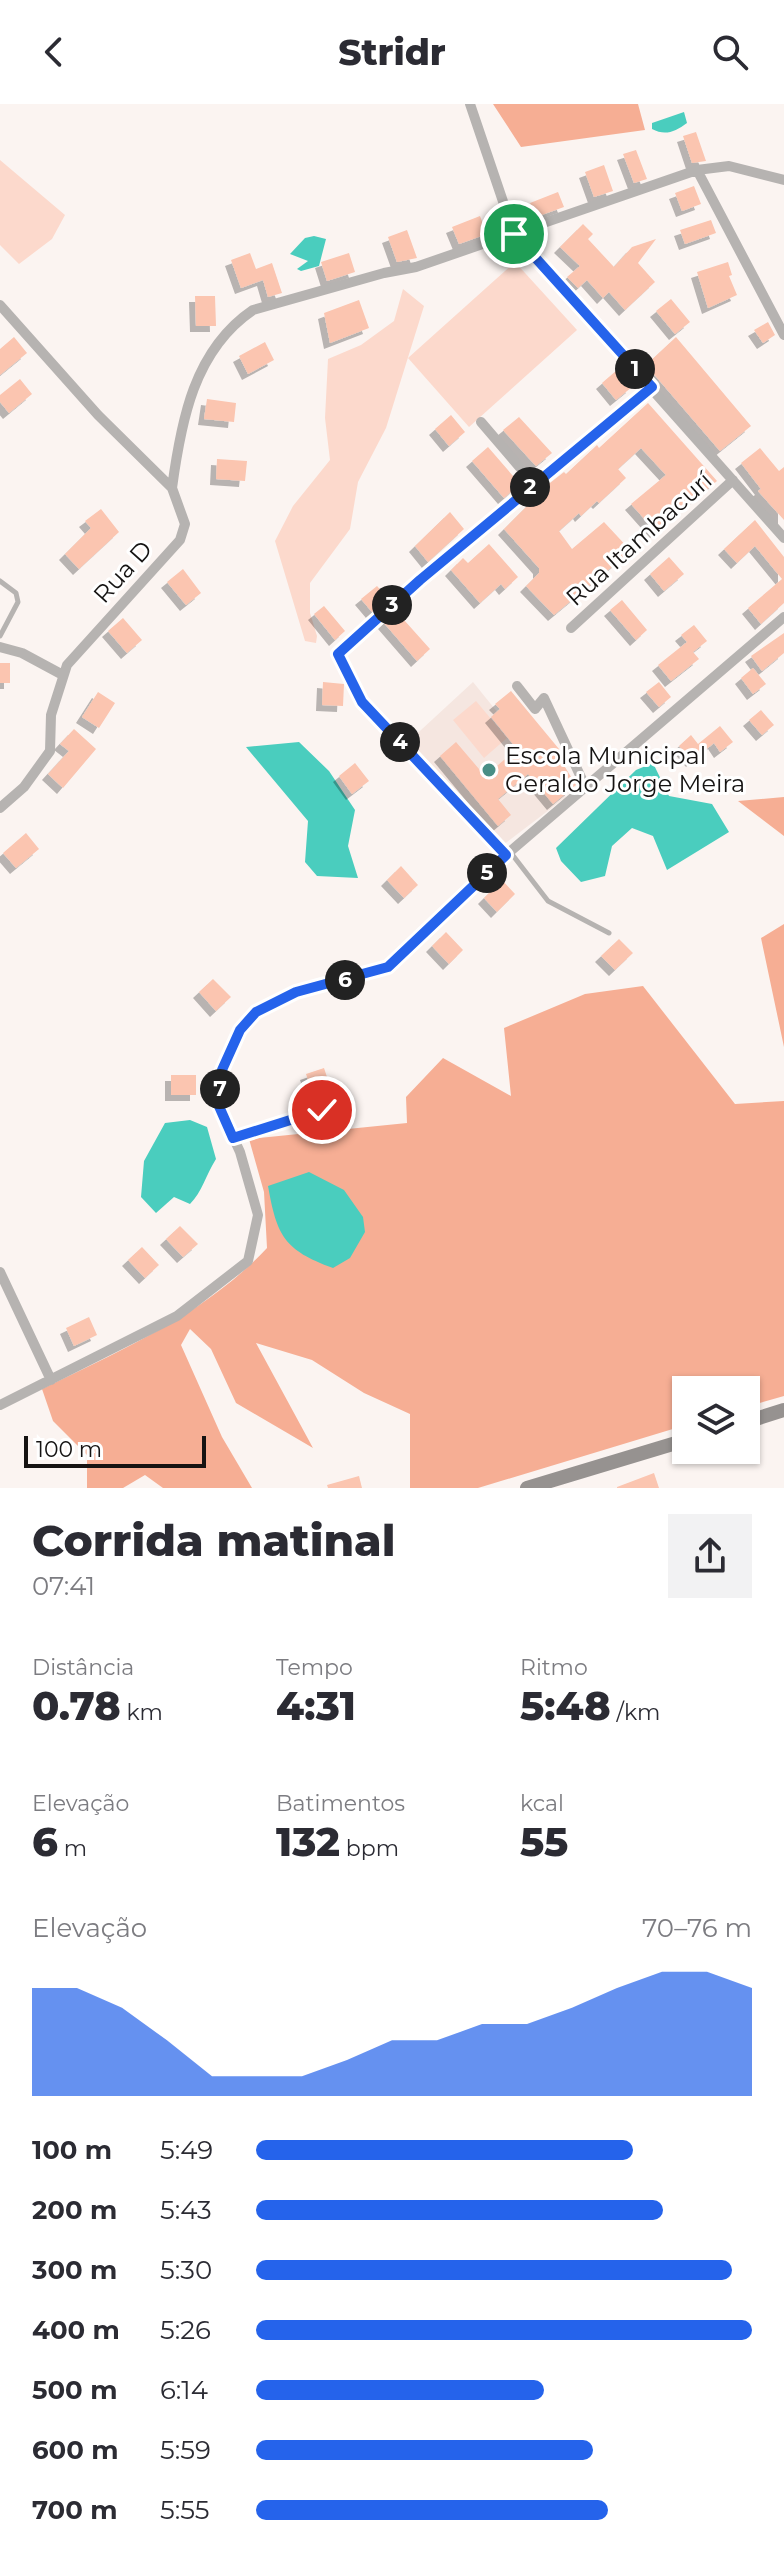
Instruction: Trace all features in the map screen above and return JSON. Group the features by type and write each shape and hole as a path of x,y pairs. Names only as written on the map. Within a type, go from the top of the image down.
{"main road":[{"path":"760,1418 784,1410"},
{"path":"527,1488 672,1444"}],"street":[{"path":"470,104 514,234 784,538"},
{"path":"172,488 186,416 200,370 212,349 236,322 253,310 372,276 416,267 697,170 729,166 784,180"},
{"path":"697,170 784,335"},
{"path":"0,305 98,415 172,488"},
{"path":"508,854 362,702 338,654 534,484 652,387"},
{"path":"481,422 534,484"},
{"name":"Rua Itambacurí","path":"571,628 733,480"},
{"name":"Rua D","path":"61,674 180,540 185,524 172,488"},
{"path":"0,1405 177,1316 248,1261 258,1215 240,1152 218,1104 222,1070 240,1030 256,1012 296,992 388,967 508,854 784,617"},
{"path":"0,647 22,653 61,674 51,715 50,751 24,787 0,808"},
{"path":"517,686 535,709 544,698 585,786"},
{"path":"0,1272 51,1380"}],"lane":[{"path":"0,581 16,593 18,602 0,636"},
{"path":"508,854 548,901 609,933"},
{"path":"233,1138 322,1110 350,1112 339,1093"}],"shaded area":[{"path":"493,104 638,104 645,130 521,147"},
{"path":"0,160 65,215 52,239 19,264 0,245"},
{"path":"515,262 577,330 469,427 408,358"},
{"path":"403,289 424,306 386,428 358,482 350,529 310,583 310,613 317,636 316,643 305,641 275,541 293,506 330,460 325,418 328,359 361,345 394,321"},
{"name":"Escola Municipal Geraldo Jorge Meira","path":"473,682 566,797 503,845 408,742"},
{"path":"476,701 507,738 484,758 453,720"},
{"path":"784,797 784,836 738,801"},
{"path":"784,924 784,1047 761,938"},
{"path":"643,986 735,1104 784,1101 784,1396 760,1403 760,1376 672,1376 672,1429 478,1488 410,1488 410,1414 364,1393 312,1360 256,1343 313,1448 236,1403 211,1349 190,1329 181,1345 222,1437 252,1488 163,1488 145,1475 123,1488 87,1488 87,1455 53,1421 42,1389 189,1312 243,1272 267,1248 264,1192 249,1139 407,1123 406,1097 443,1058 511,1096 504,1028 585,994"}],"water":[{"path":"684,112 687,123 678,129 666,133 652,129 652,123"},
{"path":"314,236 326,239 319,266 301,271 297,269 308,261 290,254 305,238"},
{"path":"299,742 329,771 355,810 348,846 358,878 317,876 305,862 308,821 246,747"},
{"path":"653,763 669,796 712,804 729,832 667,870 653,836 632,828 612,846 605,876 581,882 561,861 556,848 636,770"},
{"path":"190,1120 207,1127 216,1159 190,1204 174,1197 156,1213 141,1197 144,1161 165,1123"},
{"path":"309,1172 344,1190 363,1217 365,1232 350,1258 333,1268 303,1255 293,1247 280,1229 271,1203 268,1186"}],"building":[{"path":"696,132 706,161 692,163 683,136"},
{"path":"636,150 647,179 634,183 623,154"},
{"path":"604,165 613,191 594,197 585,172"},
{"path":"694,186 701,204 682,211 675,193"},
{"path":"558,192 564,207 536,217 530,203"},
{"path":"480,216 487,234 459,244 452,227"},
{"path":"711,220 716,233 685,244 680,230"},
{"path":"583,224 593,234 588,239 614,267 632,247 656,239 638,263 655,282 625,310 609,292 603,298 587,280 578,288 567,277 580,266 560,247"},
{"path":"407,230 417,258 397,262 388,237"},
{"path":"250,253 256,269 272,263 282,293 268,297 263,280 241,288 231,260"},
{"path":"349,253 355,272 327,281 321,262"},
{"path":"728,262 732,275 729,276 737,295 708,308 697,272"},
{"path":"195,296 215,296 216,326 196,326"},
{"path":"671,299 690,322 675,334 656,311"},
{"path":"359,300 369,328 330,343 324,313"},
{"path":"768,322 775,335 763,343 754,330"},
{"path":"14,337 27,353 0,375 0,349"},
{"path":"676,337 751,426 720,451 646,365"},
{"path":"265,342 274,360 248,374 239,356"},
{"path":"617,370 632,387 616,400 602,383"},
{"path":"20,379 32,394 9,413 0,402 0,395"},
{"path":"207,399 236,403 234,422 204,419"},
{"path":"648,403 717,481 656,532 631,504 666,475 641,448 618,469 626,478 599,503 597,501 581,516 579,513 559,531 572,549 604,522 631,551 554,615 526,586 539,573 539,568 504,529 534,499 532,497 564,472 566,474 597,445 599,448"},
{"path":"451,415 465,432 449,446 435,429"},
{"path":"519,417 552,453 536,466 503,430"},
{"path":"488,447 520,484 504,498 472,461"},
{"path":"760,448 779,471 784,467 784,520 758,491 761,489 741,463"},
{"path":"217,459 247,461 245,481 216,479"},
{"path":"101,509 119,532 79,569 65,554 91,528 85,521"},
{"path":"450,512 464,529 428,562 415,546"},
{"path":"755,520 784,557 784,603 761,624 748,608 782,579 755,546 737,563 724,549"},
{"path":"489,544 518,577 505,589 501,584 480,603 451,570 463,558 468,563"},
{"path":"669,557 684,574 664,591 650,574"},
{"path":"183,569 201,593 186,605 167,582"},
{"path":"377,586 388,598 372,612 361,599"},
{"path":"622,600 647,630 636,640 610,610"},
{"path":"324,606 345,631 335,640 314,614"},
{"path":"396,611 430,649 417,661 384,623"},
{"path":"123,618 142,640 127,653 108,631"},
{"path":"694,625 707,641 693,652 699,659 671,681 658,665 687,642 681,635"},
{"path":"784,633 784,653 762,671 751,656"},
{"path":"0,663 10,663 10,683 0,683"},
{"path":"753,668 766,684 753,694 741,678"},
{"path":"323,682 344,684 343,706 322,705"},
{"path":"659,682 671,697 659,707 646,692"},
{"path":"511,691 559,749 557,754 576,785 553,804 528,774 498,799 511,815 498,826 440,756 456,742 485,776 517,749 491,717 500,709 495,704"},
{"path":"98,692 115,703 99,728 82,717"},
{"path":"761,710 774,725 762,735 749,720"},
{"path":"720,726 733,742 720,752 714,743 692,761 679,746 691,735 698,744"},
{"path":"74,729 96,749 63,788 48,774 69,751 60,744"},
{"path":"355,763 369,781 352,794 339,776"},
{"path":"26,833 39,849 16,868 3,853"},
{"path":"401,866 418,885 404,898 387,880"},
{"path":"502,880 515,894 497,912 484,898"},
{"path":"446,932 463,950 449,964 432,946"},
{"path":"619,939 633,953 615,970 601,956"},
{"path":"213,979 231,997 216,1011 199,992"},
{"path":"324,1068 332,1092 314,1098 306,1074"},
{"path":"171,1075 196,1075 196,1095 171,1095"},
{"path":"180,1226 198,1244 183,1257 166,1239"},
{"path":"142,1247 159,1265 145,1278 128,1260"},
{"path":"89,1317 97,1335 74,1346 66,1328"},
{"path":"654,1473 659,1488 617,1488 617,1487"},
{"path":"359,1476 362,1488 328,1488 327,1485"}],"place":[{"name":"Escola Municipal Geraldo Jorge Meira","path":"489,770"}],"route":[{"path":"322,1110 233,1138 218,1104 222,1070 240,1030 256,1012 296,992 388,967 506,855 362,702 338,654 420,580 652,387 514,234"}]}
